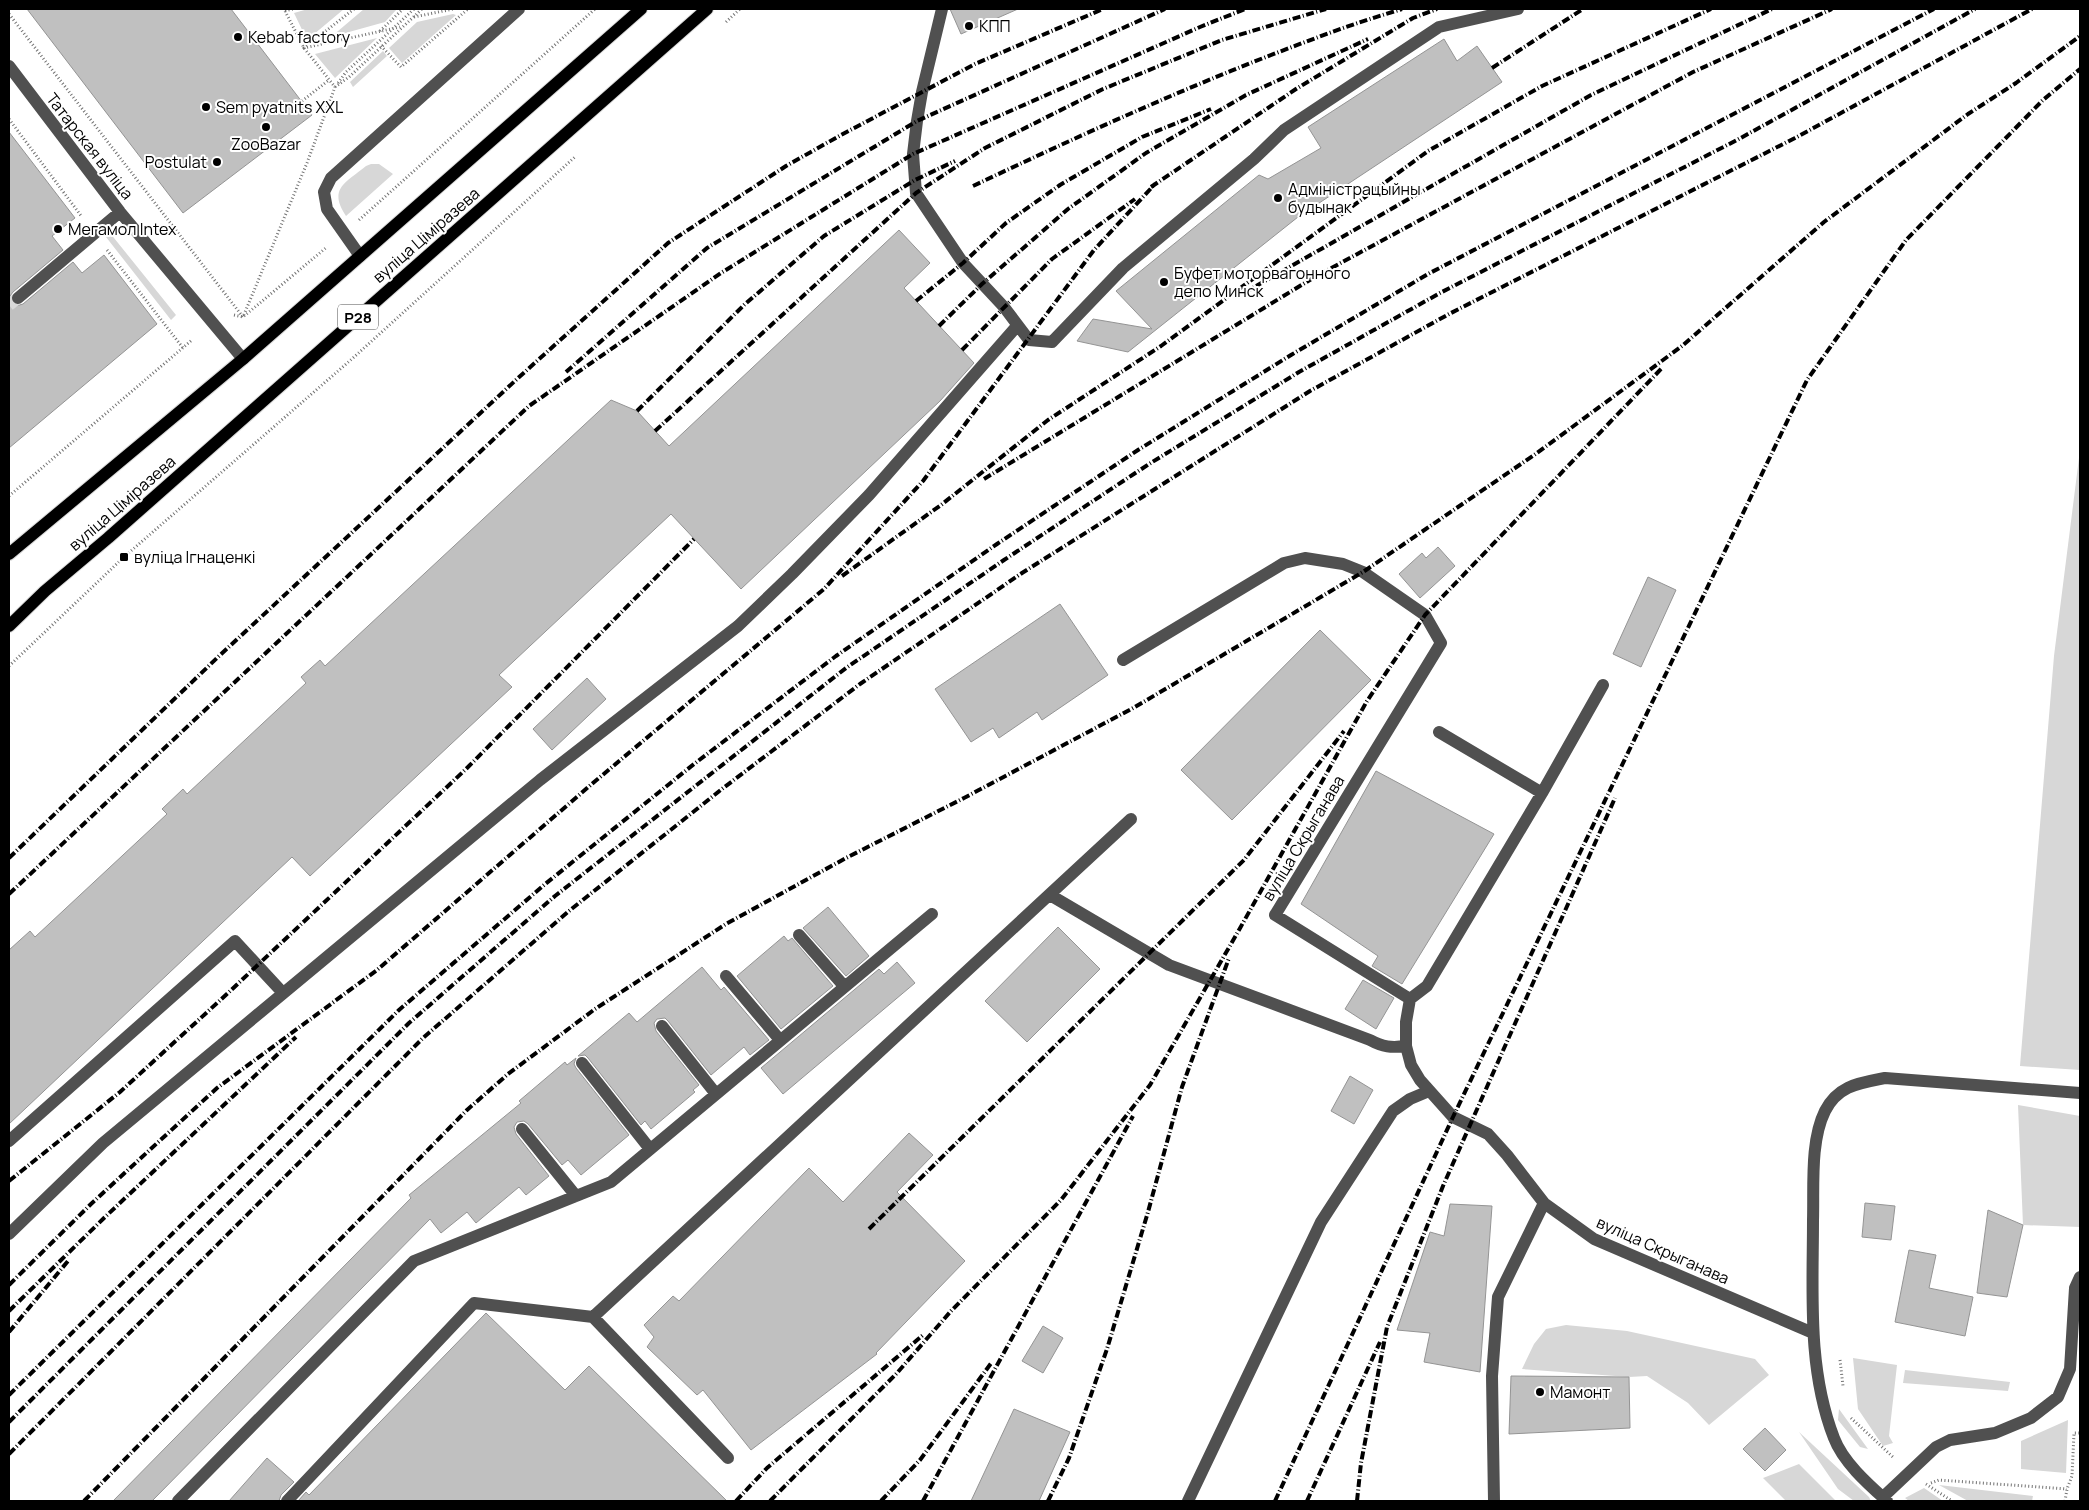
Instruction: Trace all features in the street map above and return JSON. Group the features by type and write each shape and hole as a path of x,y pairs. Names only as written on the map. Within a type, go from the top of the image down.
{"main road":[{"name":"вуліца Ціміразева","path":"9,554 243,359 641,9"},
{"name":"вуліца Ціміразева","path":"9,626 45,591 108,538 707,9"}],"street":[{"path":"360,256 327,210 324,192 331,178 519,9"},
{"path":"942,9 917,121 913,154 916,193 962,263 1004,307 1029,340 1052,342 1123,268 1254,159 1284,130 1439,27 1518,9"},
{"name":"Татарская вуліца","path":"9,66 120,212 243,359"},
{"path":"18,298 120,212"},
{"path":"9,1234 102,1142 540,780 738,626 869,495 1017,326"},
{"name":"вуліца Скрыганава","path":"1123,660 1284,562 1305,558 1343,564 1363,572 1425,615 1441,643 1275,915 1410,999 1406,1022 1406,1046 1411,1065 1420,1080 1453,1117 1488,1134 1507,1155 1544,1204 1594,1239 1812,1333"},
{"path":"1410,999 1427,986 1604,685"},
{"path":"1439,732 1542,793"},
{"path":"593,1317 1131,820"},
{"path":"1050,895 1169,965 1383,1046 1389,1048 1406,1046"},
{"path":"178,1501 414,1261 611,1182 932,914"},
{"path":"799,935 844,986"},
{"path":"9,1141 235,941 283,993"},
{"path":"726,976 780,1040"},
{"path":"662,1026 716,1094"},
{"path":"582,1063 650,1149"},
{"path":"2080,1094 1885,1078 1855,1083 1838,1094 1825,1111 1817,1136 1814,1172 1812,1333 1823,1407 1834,1440 1848,1462 1885,1499 1908,1472 1936,1447 1950,1440 1995,1433 2031,1418 2058,1397 2070,1369 2075,1288 2080,1277"},
{"path":"1188,1501 1321,1222 1393,1111 1410,1099 1429,1091"},
{"path":"522,1129 576,1196"},
{"path":"1494,1501 1492,1376 1498,1297 1544,1204"},
{"path":"287,1501 474,1303 593,1317 728,1458"}],"path":[{"path":"293,9 285,10 304,48 335,87"},
{"path":"304,48 354,9"},
{"path":"380,32 403,9"},
{"path":"243,317 308,162 335,87 346,72 414,9"},
{"path":"335,87 349,77 400,27 422,9"},
{"path":"413,17 453,9"},
{"path":"381,46 401,67 468,9"},
{"path":"243,317 344,234 594,9"},
{"path":"720,27 740,9"},
{"path":"9,14 243,317"},
{"path":"304,48 400,27"},
{"path":"302,102 329,80"},
{"path":"9,666 124,557 353,358 578,154"},
{"path":"231,314 243,317"},
{"path":"9,496 192,340"},
{"path":"1839,1358 1844,1387"},
{"path":"1848,1415 1908,1472 1952,1501"},
{"path":"2065,1501 2072,1476 2074,1433 2080,1433"},
{"path":"1926,1484 1939,1480 2067,1489"}],"shaded area":[{"path":"308,9 344,9 307,40 294,13"},
{"path":"364,9 397,9 385,22 331,37"},
{"path":"453,14 456,15 402,63 389,48 417,22"},
{"path":"377,38 335,78 315,54"},
{"path":"383,51 387,56 353,87 350,82"},
{"path":"371,164 379,164 393,174 346,216 339,199 341,187 351,177"},
{"path":"110,233 176,315 171,320 106,237"},
{"path":"2080,450 2080,1070 2020,1066 2054,656"},
{"path":"2018,1105 2080,1116 2080,1227 2023,1225"},
{"path":"1566,1325 1627,1331 1755,1359 1769,1375 1709,1425 1688,1403 1647,1376 1629,1377 1522,1369 1534,1344 1546,1329"},
{"path":"1853,1358 1897,1365 1889,1436 1893,1443 1883,1446 1858,1409"},
{"path":"1905,1370 2010,1382 2008,1391 1903,1383"},
{"path":"1839,1409 1868,1449 1860,1447 1838,1420"},
{"path":"2068,1420 2066,1473 2021,1469 2021,1441"},
{"path":"1799,1432 1869,1497 1871,1501 1854,1501 1838,1489"},
{"path":"1799,1464 1836,1501 1786,1501 1763,1478"},
{"path":"1939,1485 2033,1496 2032,1501 1968,1501"},
{"path":"1924,1488 1943,1501 1909,1501 1905,1498"}],"building":[{"path":"27,9 231,9 312,115 183,213"},
{"name":"КПП","path":"950,9 1018,9 961,34"},
{"name":"Адміністрацыйны будынак","path":"1444,39 1457,61 1477,46 1502,82 1298,217 1128,352 1077,341 1093,319 1152,329 1116,291 1259,175 1268,179 1321,148 1308,127"},
{"path":"9,132 75,218 52,236 63,250 13,292 10,296 12,303 16,306 23,304 73,262 82,273 104,255 157,324 9,448"},
{"path":"899,230 930,263 904,288 974,363 940,401 741,589 671,514 499,675 512,687 310,876 292,857 9,1124 9,950 30,931 35,937 167,814 162,809 183,789 187,794 306,683 301,677 320,660 325,666 611,400 637,411 669,446"},
{"path":"1438,547 1455,566 1420,598 1399,574 1422,553 1426,558"},
{"path":"1648,577 1676,590 1641,667 1613,654"},
{"path":"1060,604 1108,675 1042,720 1037,712 999,738 993,728 971,742 935,689"},
{"path":"1320,630 1371,680 1232,820 1181,770"},
{"path":"587,678 606,699 552,750 533,729"},
{"path":"1376,771 1494,834 1402,984 1372,966 1378,956 1301,904"},
{"path":"828,907 869,956 846,976 803,928"},
{"path":"1058,927 1100,969 1027,1042 985,1001"},
{"path":"784,936 788,941 792,938 833,986 781,1029 737,976"},
{"path":"897,962 915,983 783,1094 761,1068 879,969 884,974"},
{"path":"702,967 721,990 724,987 769,1040 750,1055 744,1047 711,1075 668,1021 665,1018 657,1019 654,1023 656,1031 699,1085 693,1090 695,1092 651,1129 645,1121 641,1125 585,1055 578,1056 629,1013 637,1022"},
{"path":"1363,980 1394,998 1376,1029 1345,1009"},
{"path":"576,1058 574,1064 576,1068 629,1135 581,1175 568,1160 562,1165 528,1124 524,1121 517,1122 514,1127 516,1134 549,1176 526,1195 519,1187 476,1223 467,1212 441,1233 430,1219 152,1501 113,1501 411,1198 409,1195 521,1103 519,1101 565,1062 567,1065"},
{"path":"1350,1076 1373,1090 1354,1124 1331,1111"},
{"path":"909,1133 933,1155 897,1192 965,1261 877,1354 751,1450 703,1390 697,1395 647,1347 654,1337 644,1325 673,1296 679,1301 809,1168 843,1202"},
{"path":"1865,1203 1895,1206 1891,1240 1862,1237"},
{"path":"1450,1204 1492,1206 1480,1372 1424,1362 1430,1333 1397,1330 1430,1232 1444,1236"},
{"path":"1988,1210 2023,1225 2007,1297 1977,1293"},
{"path":"1909,1250 1936,1255 1929,1288 1973,1297 1965,1336 1895,1322"},
{"path":"486,1313 565,1390 589,1366 727,1501 298,1501 306,1492 309,1495"},
{"path":"1043,1326 1063,1338 1043,1373 1022,1361"},
{"path":"1511,1376 1629,1377 1630,1428 1509,1434"},
{"path":"1014,1409 1070,1432 1039,1501 971,1501"},
{"path":"1765,1428 1786,1450 1765,1471 1743,1449"},
{"path":"267,1458 294,1482 281,1495 279,1501 229,1501"}],"tunnel":[{"path":"9,305 18,298"}],"railway":[{"path":"9,858 218,657 517,379 668,243 786,166 841,135 975,64 1103,9"},
{"path":"566,372 707,248 917,121 1165,9"},
{"path":"9,894 529,406 721,273 913,154 1200,27 1245,9"},
{"path":"655,431 916,193 985,148 1103,89 1222,40 1326,9"},
{"path":"973,186 1100,127 1229,72 1337,30 1402,9"},
{"path":"1151,187 1296,89 1413,18 1437,9"},
{"path":"1492,68 1583,9"},
{"path":"842,576 941,505 1048,420 1161,346 1428,151 1542,86 1711,9"},
{"path":"1244,293 1591,95 1772,9"},
{"path":"984,479 1313,278 1693,72 1832,9"},
{"path":"9,1395 399,1010 544,885 694,764 836,656 997,544 1138,450 1291,355 1428,274 1934,9"},
{"path":"9,1422 409,1023 555,896 846,668 1149,464 1299,372 1440,293 1737,140 1975,9"},
{"path":"9,1454 423,1038 569,911 722,789 860,684 1022,573 1310,391 1449,314 1795,138 2032,9"},
{"path":"84,1501 467,1110 508,1074 595,1009 726,924 846,858 1135,707 1363,572 1537,453 1682,346 1824,222 1968,114 2016,83 2080,36"},
{"path":"939,326 982,284 1068,209 1146,153 1246,95 1368,39"},
{"path":"1275,1501 1453,1117 1807,380 1906,240 2043,100 2080,69"},
{"path":"916,301 963,263 1006,223 1060,185 1142,137 1211,109"},
{"path":"637,411 744,305 824,236 915,180 955,161"},
{"path":"9,1285 91,1204 217,1088 377,970 593,783 824,589 923,481 1094,250 1155,184"},
{"path":"962,350 1052,259 1135,199"},
{"path":"770,1501 897,1373 951,1311 1061,1200 1150,1085 1367,701 1425,615 1662,368"},
{"path":"9,1181 120,1092 228,993 466,769 694,539"},
{"path":"869,1229 1244,860 1344,731"},
{"path":"1357,1501 1361,1463 1387,1327 1443,1186 1615,798"},
{"path":"1048,1501 1069,1458 1107,1349 1148,1212 1182,1087 1229,958"},
{"path":"9,1311 104,1218 296,1037"},
{"path":"923,1501 1133,1116"},
{"path":"9,1332 68,1261"},
{"path":"736,1501 767,1468 923,1335"},
{"path":"1307,1501 1380,1342"},
{"path":"881,1501 920,1460 992,1362"}],"place":[{"name":"КПП","path":"969,26"},
{"name":"Kebab factory","path":"238,37"},
{"name":"Sem pyatnits XXL","path":"206,107"},
{"name":"ZooBazar","path":"266,127"},
{"name":"Postulat","path":"217,162"},
{"name":"Адміністрацыйны будынак","path":"1278,198"},
{"name":"Мегамол Intex","path":"58,229"},
{"name":"Буфет моторвагонного депо Минск","path":"1164,282"},
{"name":"вуліца Ігнаценкі","path":"124,557"},
{"name":"Мамонт","path":"1540,1392"}]}
